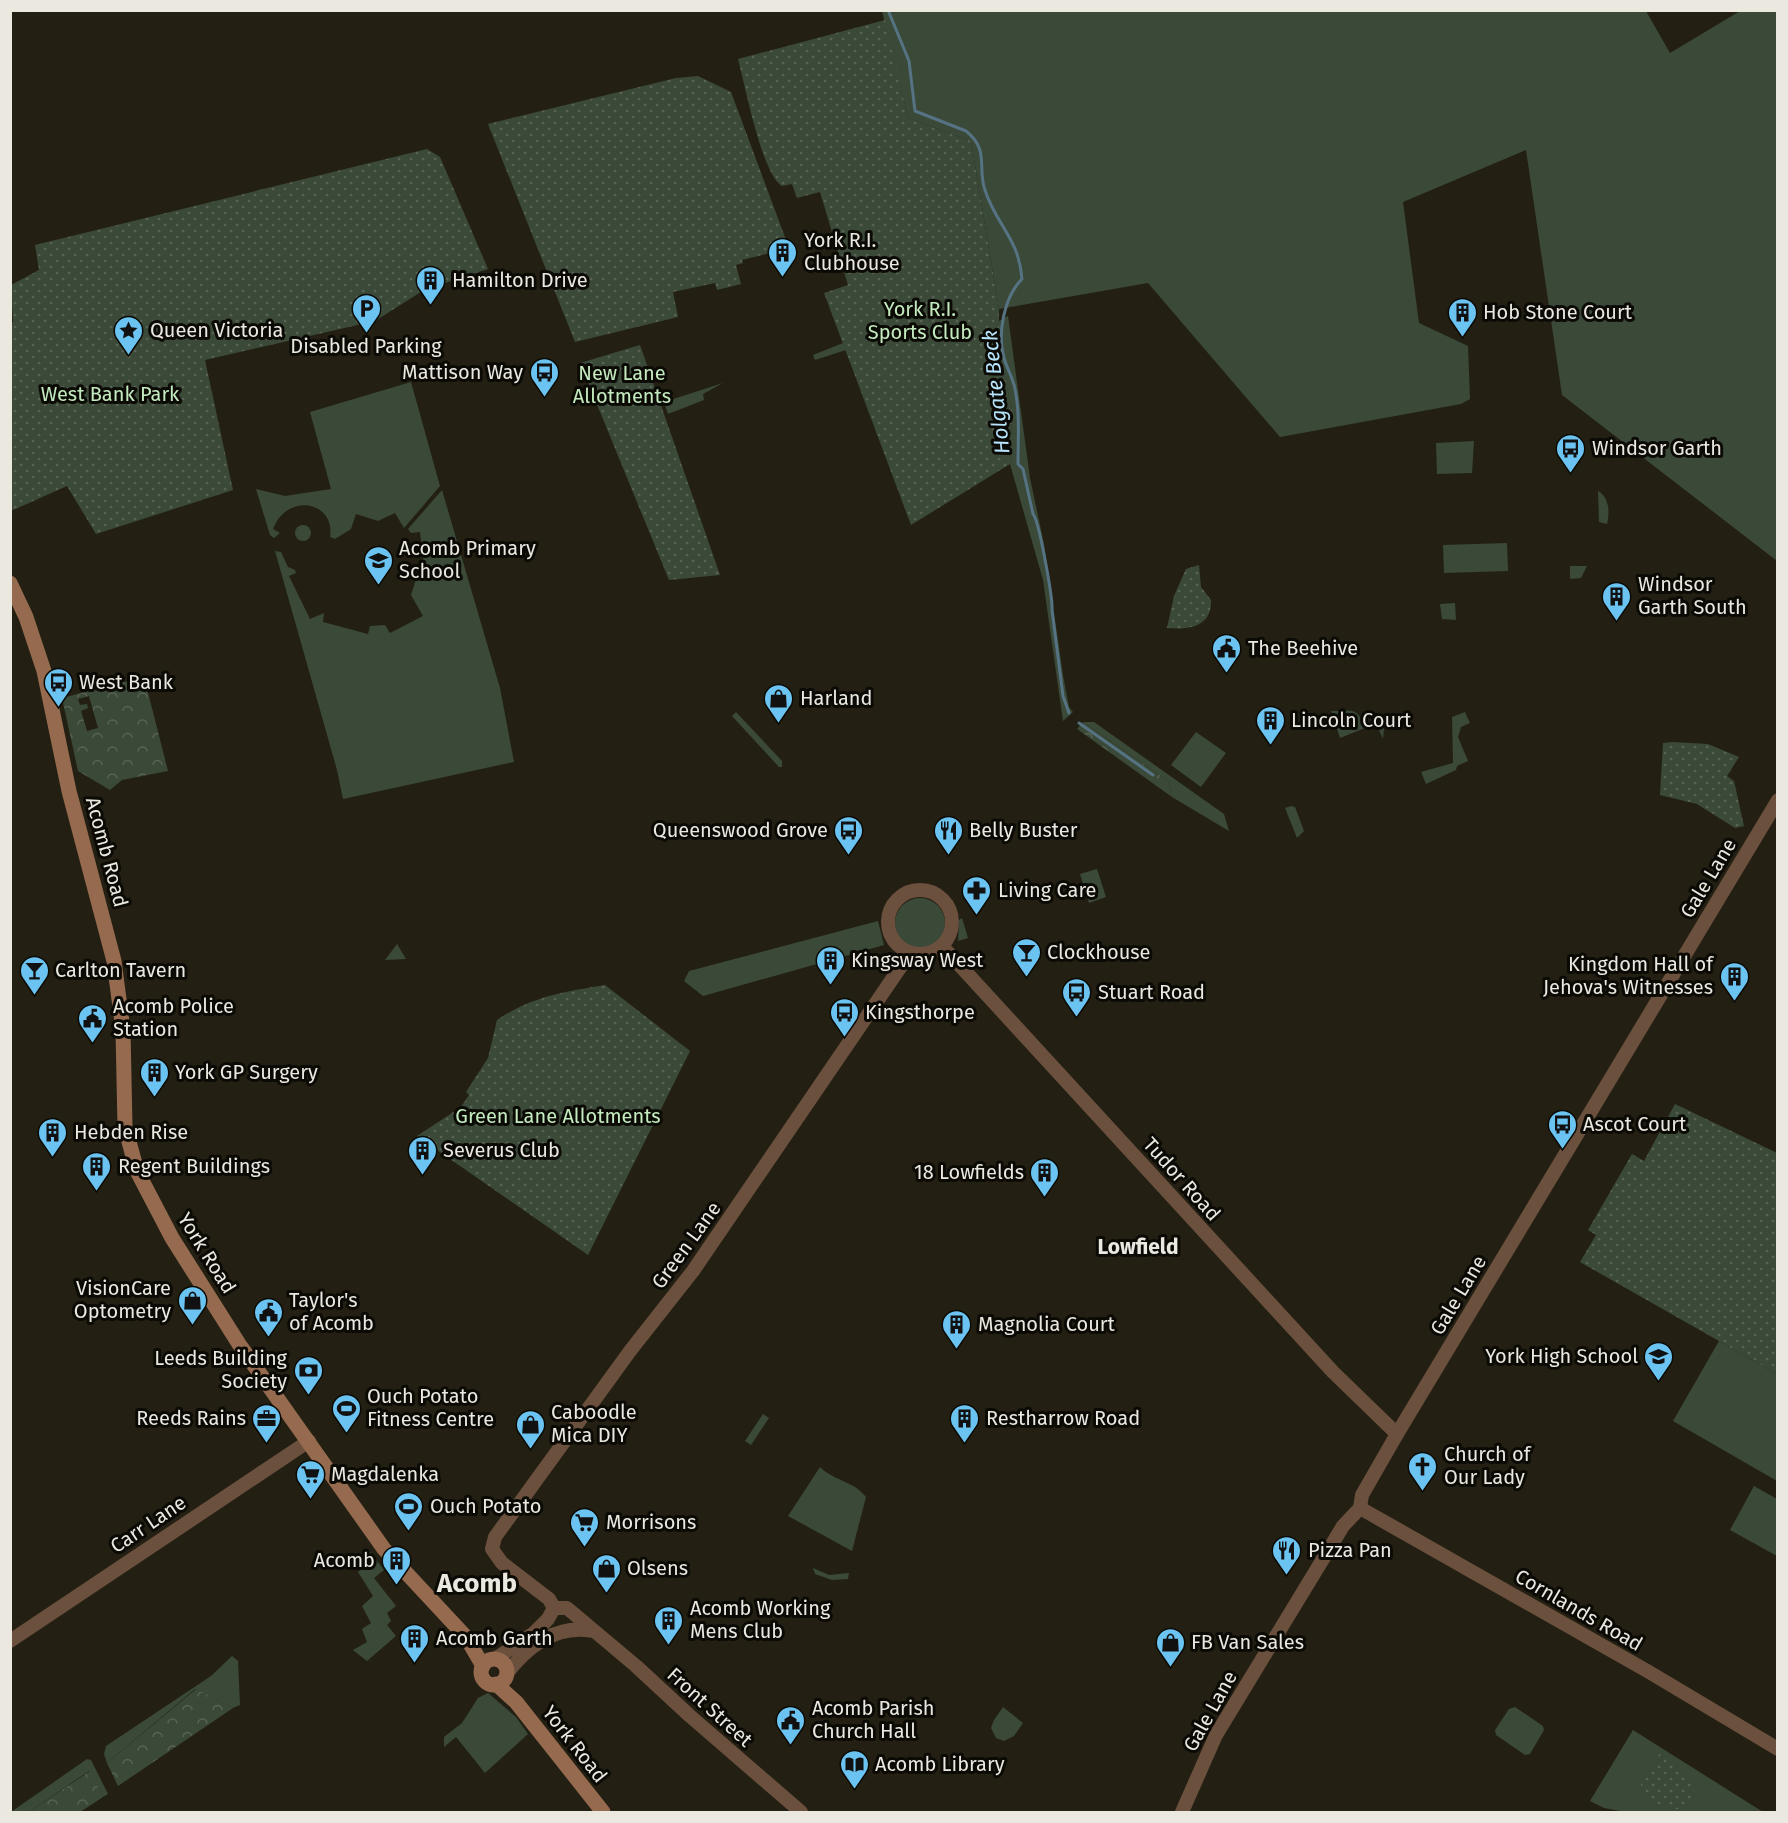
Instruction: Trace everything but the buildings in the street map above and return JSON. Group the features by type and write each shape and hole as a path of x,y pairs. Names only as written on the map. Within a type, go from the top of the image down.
{"main road":[{"name":"Acomb Road","path":"10,583 26,617 44,671 69,791 114,961 121,1006 127,1138"},
{"name":"York Road","path":"127,1138 137,1171 172,1238 239,1344 395,1564 491,1661"},
{"path":"491,1661 504,1663 503,1678 484,1679 491,1661"},
{"name":"York Road","path":"503,1678 516,1702 603,1812"}],"street":[{"name":"Gale Lane","path":"1182,1812 1216,1735 1343,1526 1360,1508 1362,1495 1397,1434 1778,801"},
{"path":"917,890 937,895 950,910 951,929 942,946 927,954 910,953 892,939 887,923 892,906 897,899 917,890"},
{"name":"Tudor Road","path":"942,946 1339,1378 1397,1434"},
{"name":"Green Lane","path":"551,1613 549,1599 495,1555 492,1550 495,1537 630,1351 693,1271 910,953"},
{"name":"Carr Lane","path":"10,1641 309,1441"},
{"name":"Cornlands Road","path":"1360,1508 1648,1671 1778,1749"},
{"path":"491,1661 534,1633 551,1613 563,1606 570,1611 572,1621 564,1630 529,1650 503,1678"},
{"name":"Front Street","path":"570,1611 636,1666 801,1812"},
{"path":"551,1613 554,1629 593,1631"}],"green space":[{"path":"882,11 1646,11 1670,53 1740,11 1776,11 1777,561 1562,395 1526,150 1403,202 1419,323 1468,346 1470,399 1461,404 1280,437 1148,283 999,309 971,141 908,118"},
{"name":"York R.I. Sports Club","path":"885,20 908,118 971,141 999,309 999,351 1012,409 1010,464 911,525 824,293 848,285 820,192 797,198 792,184 782,186 775,178 761,147 738,59"},
{"path":"698,76 731,92 789,248 742,260 743,263 736,265 741,284 717,290 715,283 673,292 678,317 575,342 488,124 676,78"},
{"name":"West Bank Park","path":"427,149 440,157 488,269 424,290 375,321 205,360 233,490 96,534 67,486 11,511 10,324 13,322 11,285 39,270 35,245"},
{"path":"1008,316 1030,478 1044,544 1063,675 1069,707 1073,712 1063,721 1043,580 1010,464 1012,409 999,351 999,321"},
{"path":"843,343 846,350 815,360 813,355"},
{"name":"New Lane Allotments","path":"640,345 720,575 669,580 580,363"},
{"path":"411,382 440,486 404,528 395,513 378,521 356,514 351,529 335,539 330,537 330,525 326,516 319,509 299,506 289,509 280,517 273,529 280,533 274,538 270,535 256,489 285,496 331,489 310,412"},
{"path":"723,383 703,394 704,400 668,414 664,402"},
{"path":"1474,441 1472,473 1437,474 1436,443"},
{"path":"442,490 500,688 514,762 343,799 337,770 275,551 281,552 288,567 295,570 296,573 289,576 310,619 324,613 323,622 368,634 370,626 385,625 390,633 423,616 411,595 417,576 425,574 420,532 411,533 408,529"},
{"path":"1598,491 1608,505 1607,524 1599,522"},
{"path":"300,525 306,525 311,533 309,539 300,541 295,536 295,530"},
{"path":"1507,543 1508,571 1444,573 1443,545"},
{"path":"1199,565 1201,587 1211,600 1208,616 1198,625 1167,628 1174,596 1186,569"},
{"path":"1570,566 1587,566 1581,578 1570,579"},
{"path":"1455,603 1456,620 1442,619 1440,604"},
{"path":"144,677 168,771 122,780 110,790 78,771 62,698","holes":["89,696 98,728 87,731 81,711 88,708 87,704 80,705 78,699"]},
{"path":"1331,711 1353,711 1359,716 1365,728 1340,738"},
{"path":"736,712 782,761 782,767 779,767 732,716"},
{"path":"1465,712 1470,723 1461,727 1458,737 1468,761 1457,766 1456,770 1426,784 1421,772 1453,763 1452,717"},
{"path":"1373,716 1390,720 1384,728 1383,739"},
{"path":"1083,722 1094,722 1224,814 1229,831 1172,797 1168,781"},
{"path":"1083,722 1168,781 1172,797 1077,729"},
{"path":"1196,732 1226,753 1201,787 1171,765"},
{"path":"1663,743 1708,744 1739,757 1727,776 1734,781 1744,826 1735,828 1697,804 1660,795"},
{"path":"1295,807 1304,831 1297,838 1285,808"},
{"path":"1097,869 1106,897 1089,903 1080,874"},
{"path":"915,898 925,898 938,905 945,918 945,928 938,941 925,948 915,948 906,944 899,937 895,928 895,918 899,909 906,902"},
{"path":"962,918 968,938 958,941 959,920"},
{"path":"878,921 884,945 703,996 684,981 689,971"},
{"path":"397,944 406,959 385,960"},
{"name":"Green Lane Allotments","path":"605,985 690,1051 588,1255 417,1136 461,1107 469,1095 466,1092 488,1058 497,1020 536,1000"},
{"path":"1675,1104 1777,1153 1777,1374 1580,1262 1596,1235 1588,1230 1632,1154 1644,1161"},
{"path":"1719,1341 1777,1374 1777,1481 1673,1421"},
{"path":"763,1414 769,1418 751,1445 745,1441"},
{"path":"820,1467 856,1488 866,1497 852,1551 788,1516"},
{"path":"1754,1486 1777,1499 1777,1556 1730,1530"},
{"path":"368,1549 384,1570 374,1578 396,1606 387,1613 391,1621 387,1625 396,1636 367,1661 353,1650 367,1642 362,1629 371,1623 362,1606 373,1596 358,1572 362,1569 354,1558"},
{"path":"813,1568 829,1575 849,1573 848,1579 832,1580 815,1574"},
{"path":"232,1656 238,1661 240,1705 233,1708 195,1689 107,1763 104,1754 106,1746 211,1676"},
{"path":"196,1689 233,1708 118,1786 107,1763"},
{"path":"488,1693 516,1717 528,1734 485,1773 456,1737 444,1747 444,1737 462,1723 478,1698"},
{"path":"1003,1707 1023,1723 1014,1736 1004,1741 996,1738 991,1728"},
{"path":"1515,1707 1543,1726 1544,1730 1530,1754 1525,1755 1496,1735 1495,1730 1509,1709"},
{"path":"1633,1730 1763,1812 1625,1812 1604,1808 1590,1801"},
{"path":"1660,1753 1685,1770 1696,1786 1688,1806 1674,1810 1642,1797 1641,1783"},
{"path":"87,1759 91,1760 108,1794 103,1797 89,1771 29,1812 11,1812"},
{"path":"90,1771 103,1797 80,1812 29,1812"}],"waterway":[{"name":"Holgate Beck","path":"888,10 909,61 915,111 966,131 973,138 978,145 982,159 985,190 1017,253 1022,279 1011,296 1004,316 1002,348 1017,398 1018,464 1023,469 1042,544 1063,696 1069,713"},
{"name":"Holgate Beck","path":"1079,723 1153,775"}],"place":[{"name":"York R.I. Clubhouse","path":"783,278"},
{"name":"Hamilton Drive","path":"431,306"},
{"name":"Disabled Parking","path":"366,334"},
{"name":"Hob Stone Court","path":"1462,338"},
{"name":"Queen Victoria","path":"129,356"},
{"name":"Mattison Way","path":"544,398"},
{"name":"Windsor Garth","path":"1571,474"},
{"name":"Acomb Primary School","path":"378,586"},
{"name":"Windsor Garth South","path":"1617,622"},
{"name":"The Beehive","path":"1227,674"},
{"name":"West Bank","path":"58,708"},
{"name":"Harland","path":"779,724"},
{"name":"Lincoln Court","path":"1270,746"},
{"name":"Queenswood Grove","path":"849,856"},
{"name":"Belly Buster","path":"948,856"},
{"name":"Living Care","path":"977,916"},
{"name":"Clockhouse","path":"1026,978"},
{"name":"Kingsway West","path":"830,986"},
{"name":"Carlton Tavern","path":"34,996"},
{"name":"Kingdom Hall of Jehova's Witnesses","path":"1734,1002"},
{"name":"Stuart Road","path":"1077,1018"},
{"name":"Kingsthorpe","path":"844,1038"},
{"name":"Acomb Police Station","path":"92,1044"},
{"name":"York GP Surgery","path":"154,1098"},
{"name":"Ascot Court","path":"1562,1150"},
{"name":"Hebden Rise","path":"53,1158"},
{"name":"Severus Club","path":"422,1176"},
{"name":"Regent Buildings","path":"97,1192"},
{"name":"18 Lowfields","path":"1045,1198"},
{"name":"VisionCare Optometry","path":"192,1326"},
{"name":"Taylor's of Acomb","path":"268,1338"},
{"name":"Magnolia Court","path":"957,1350"},
{"name":"York High School","path":"1659,1382"},
{"name":"Leeds Building Society","path":"308,1396"},
{"name":"Ouch Potato Fitness Centre","path":"346,1434"},
{"name":"Reeds Rains","path":"267,1444"},
{"name":"Restharrow Road","path":"965,1444"},
{"name":"Caboodle Mica DIY","path":"530,1450"},
{"name":"Church of Our Lady","path":"1423,1492"},
{"name":"Magdalenka","path":"310,1500"},
{"name":"Ouch Potato","path":"409,1532"},
{"name":"Morrisons","path":"585,1548"},
{"name":"Pizza Pan","path":"1287,1576"},
{"name":"Acomb","path":"396,1586"},
{"name":"Olsens","path":"606,1594"},
{"name":"Acomb Working Mens Club","path":"669,1646"},
{"name":"Acomb Garth","path":"415,1664"},
{"name":"FB Van Sales","path":"1170,1668"},
{"name":"Acomb Parish Church Hall","path":"791,1746"},
{"name":"Acomb Library","path":"854,1790"}],"district":[{"name":"Lowfield","path":"1138,1247"},
{"name":"Acomb","path":"477,1583"}]}
